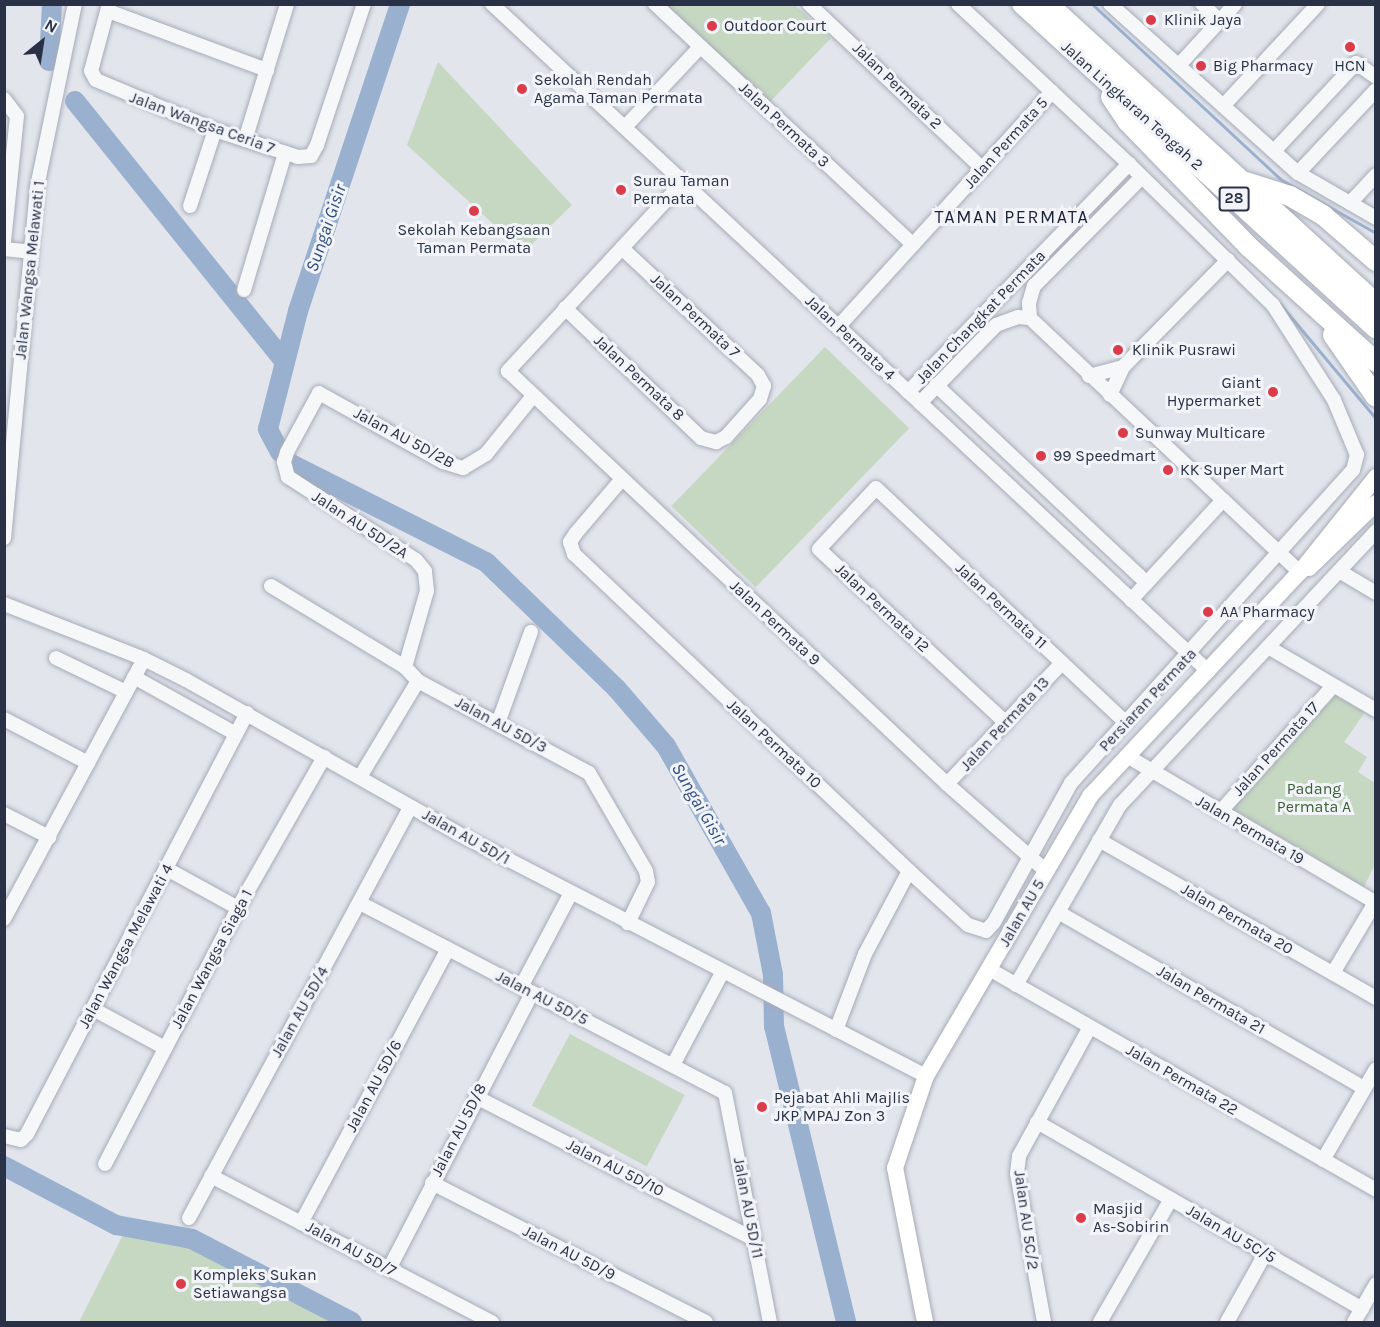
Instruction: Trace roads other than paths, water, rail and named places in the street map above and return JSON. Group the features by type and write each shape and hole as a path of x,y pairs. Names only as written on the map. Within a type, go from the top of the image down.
{"highway":[{"name":"Jalan Lingkaran Tengah 2","path":"1022,4 1376,328"},
{"name":"Jalan Lingkaran Tengah 2","path":"1048,4 1376,303"},
{"path":"1092,69 1128,122 1248,246 1376,362"},
{"path":"1241,181 1290,196 1351,239 1376,261"},
{"path":"1351,239 1376,251"},
{"path":"1314,306 1376,397"}],"main road":[{"path":"1300,572 1376,477"},
{"path":"1300,572 1316,564 1376,503"},
{"name":"Jalan AU 5","path":"925,1323 895,1168 926,1076 1091,795 1300,572"}],"street":[{"name":"Jalan Wangsa Melawati 1","path":"4,538 10,411 31,252 37,187 75,4"},
{"path":"245,140 287,4"},
{"name":"Jalan Wangsa Ceria 7","path":"109,8 91,71 96,80 215,130 285,153 310,156 364,4"},
{"name":"Jalan Permata 4","path":"492,4 1208,671"},
{"name":"Jalan Permata 3","path":"655,4 913,245"},
{"name":"Jalan Permata 2","path":"809,4 983,169"},
{"name":"Persiaran Permata","path":"958,4 1129,164 1274,305 1334,400 1357,455 1353,470 1280,554 1071,783 1029,856"},
{"path":"1110,4 1298,173 1376,218"},
{"path":"1202,4 1220,21"},
{"path":"1179,65 1235,4"},
{"path":"1223,106 1318,4"},
{"path":"109,8 267,70"},
{"path":"625,127 700,47"},
{"path":"1274,151 1356,63 1360,62 1376,77"},
{"path":"1298,173 1376,90"},
{"name":"Jalan Permata 5","path":"838,327 1052,92"},
{"path":"4,241 17,116 5,99"},
{"path":"190,206 215,130"},
{"path":"244,290 285,153"},
{"name":"Jalan Changkat Permata","path":"908,392 1129,164"},
{"path":"1350,203 1376,175"},
{"name":"Jalan Changkat Permata","path":"920,402 996,325 1018,317 1030,318 1029,303 1034,286 1142,177"},
{"path":"565,308 683,182"},
{"name":"Jalan Permata 7","path":"622,248 758,375 764,386 760,399 726,437 716,442"},
{"path":"4,249 31,252"},
{"path":"1110,395 1123,367 1228,260"},
{"name":"Jalan Permata 9","path":"565,308 508,370 947,784 1046,871"},
{"name":"Jalan Permata 8","path":"565,308 701,438 716,442"},
{"path":"1030,318 1089,376 1300,572"},
{"path":"1089,376 1123,367"},
{"path":"936,385 1147,583"},
{"name":"Jalan AU 5D/2B","path":"319,393 443,462 463,468 486,454 533,396"},
{"name":"Jalan AU 5D/2A","path":"319,393 287,452 284,471 296,484 416,560 425,572 427,591 405,667"},
{"name":"Jalan Permata 10","path":"622,479 570,542 574,555 909,871 968,925 986,931 994,922 1029,856"},
{"name":"Jalan Permata 11","path":"876,488 1126,723"},
{"name":"Jalan Permata 12","path":"876,488 819,549 1006,723"},
{"path":"1131,600 1223,500"},
{"path":"1016,985 1120,805 1376,531"},
{"path":"1339,571 1376,593"},
{"name":"Jalan AU 5D/3","path":"271,586 405,667 418,681 589,773 646,872 648,882 628,923"},
{"name":"Jalan AU 5D/1","path":"4,604 144,659 247,713 410,807 571,893 722,973 926,1076"},
{"path":"498,723 531,632"},
{"path":"1268,647 1376,710"},
{"path":"56,658 126,692"},
{"path":"6,913 144,659"},
{"name":"Jalan Permata 13","path":"947,784 1062,663"},
{"path":"134,677 236,734"},
{"path":"360,777 418,681"},
{"name":"Jalan Permata 17","path":"1220,812 1333,686"},
{"name":"Jalan Wangsa Melawati 4","path":"4,1136 21,1140 27,1134 247,713"},
{"path":"4,719 88,762"},
{"name":"Jalan Permata 19","path":"1127,756 1152,773 1375,901"},
{"name":"Jalan Wangsa Siaga 1","path":"105,1164 238,908 324,757"},
{"name":"Jalan AU 5D/4","path":"189,1218 410,807"},
{"path":"4,814 49,837"},
{"name":"Jalan Permata 20","path":"1099,840 1376,998"},
{"path":"167,869 238,908"},
{"path":"836,1030 865,954 909,871"},
{"name":"Jalan AU 5D/8","path":"389,1269 476,1097 571,893"},
{"path":"1333,974 1375,901"},
{"name":"Jalan AU 5D/5","path":"360,903 725,1093"},
{"name":"Jalan Permata 21","path":"1058,912 1364,1088"},
{"name":"Jalan AU 5D/6","path":"301,1223 448,950"},
{"name":"Jalan Permata 22","path":"989,969 1376,1190"},
{"path":"673,1065 722,973"},
{"path":"93,1009 165,1048"},
{"name":"Jalan AU 5C/2","path":"1044,1323 1017,1173 1020,1156 1037,1122 1090,1027"},
{"path":"1323,1160 1376,1069"},
{"name":"Jalan AU 5D/11","path":"725,1093 770,1322"},
{"name":"Jalan AU 5D/10","path":"476,1097 754,1239"},
{"name":"Jalan AU 5C/5","path":"1037,1122 1362,1309"},
{"name":"Jalan AU 5D/7","path":"211,1176 492,1323"},
{"name":"Jalan AU 5D/9","path":"432,1184 706,1323"},
{"path":"1100,1323 1171,1199"},
{"path":"1227,1323 1265,1254"},
{"path":"1354,1323 1376,1284"}],"waterway":[{"path":"49,61 52,4"},
{"name":"Sungai Gisir","path":"280,452 268,429 298,311 400,4"},
{"path":"1092,4 1280,179 1376,233"},
{"path":"75,101 285,362"},
{"path":"1280,304 1376,419"},
{"name":"Sungai Gisir","path":"289,463 486,562 617,689 666,746 761,913 773,975 774,1026 846,1322"},
{"path":"4,1166 116,1225 192,1239 352,1322"}],"place":[{"name":"Klinik Jaya","path":"1151,20"},
{"name":"Outdoor Court","path":"712,26"},
{"name":"HCN","path":"1350,47"},
{"name":"Big Pharmacy","path":"1201,66"},
{"name":"Sekolah Rendah Agama Taman Permata","path":"522,89"},
{"name":"Surau Taman Permata","path":"621,190"},
{"name":"Sekolah Kebangsaan Taman Permata","path":"474,211"},
{"name":"Klinik Pusrawi","path":"1118,350"},
{"name":"Giant Hypermarket","path":"1273,392"},
{"name":"Sunway Multicare","path":"1123,433"},
{"name":"99 Speedmart","path":"1041,456"},
{"name":"KK Super Mart","path":"1168,470"},
{"name":"AA Pharmacy","path":"1208,612"},
{"name":"Pejabat Ahli Majlis JKP MPAJ Zon 3","path":"762,1107"},
{"name":"Masjid As-Sobirin","path":"1081,1218"},
{"name":"Kompleks Sukan Setiawangsa","path":"181,1284"}],"district":[{"name":"TAMAN PERMATA","path":"1012,217"}],"park label":[{"name":"Padang Permata A","path":"1314,798"}]}
